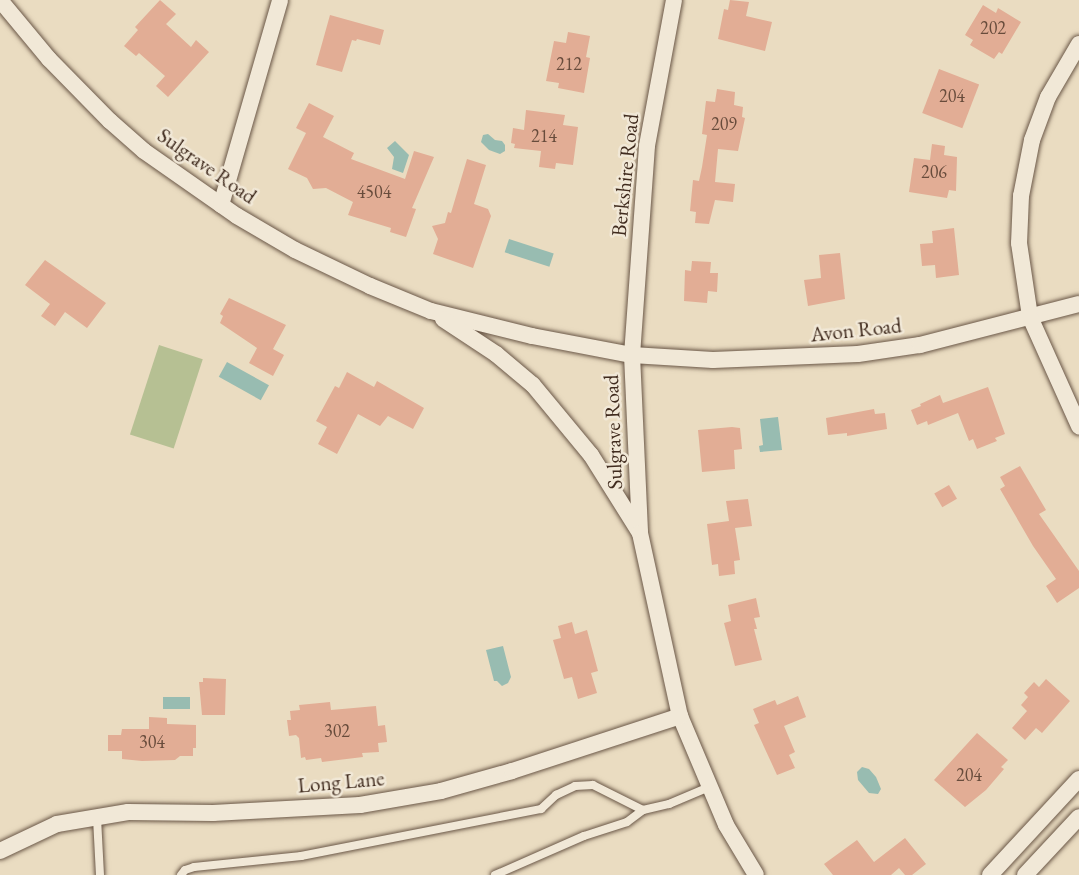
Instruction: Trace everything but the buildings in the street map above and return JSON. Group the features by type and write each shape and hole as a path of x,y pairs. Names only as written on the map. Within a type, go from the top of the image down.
{"street":[{"name":"Sulgrave Road","path":"0,0 49,59 110,122 144,151 221,205 295,250 370,286 431,311 532,336 632,355 640,533 680,716 726,825 756,875"},
{"path":"221,205 280,0"},
{"name":"Berkshire Road","path":"632,355 647,146 674,0"},
{"path":"1079,44 1048,97 1032,140 1023,184 1019,243 1030,317 1079,426"},
{"name":"Avon Road","path":"632,355 713,360 858,354 920,345 1079,304"},
{"name":"Sulgrave Road","path":"431,311 496,354 533,385 591,455 640,533"},
{"name":"Long Lane","path":"0,852 57,824 128,812 213,813 360,805 441,791 512,771 680,716"},
{"path":"990,875 1079,779"},
{"path":"1025,875 1079,817"}],"lane":[{"path":"181,875 184,870 194,867 301,856 541,809 556,795 575,786 593,785 643,810"},
{"path":"495,875 584,836 627,822 643,810 669,804 709,788"},
{"path":"97,818 100,875"}],"green space":[{"path":"159,345 203,359 174,449 130,434"}],"water":[{"path":"488,134 495,140 502,141 505,151 500,154 489,150 481,142 483,135"},
{"path":"395,141 409,155 403,173 392,169 394,157 387,148"},
{"path":"509,239 554,254 549,267 505,252"},
{"path":"227,362 269,385 261,400 219,377"},
{"path":"778,417 782,450 760,452 759,446 763,445 760,419"},
{"path":"503,646 511,677 508,683 502,686 494,681 486,650"},
{"path":"163,697 190,697 190,709 163,709"},
{"path":"862,767 869,769 876,777 881,789 878,794 869,793 858,780 857,772"}]}
